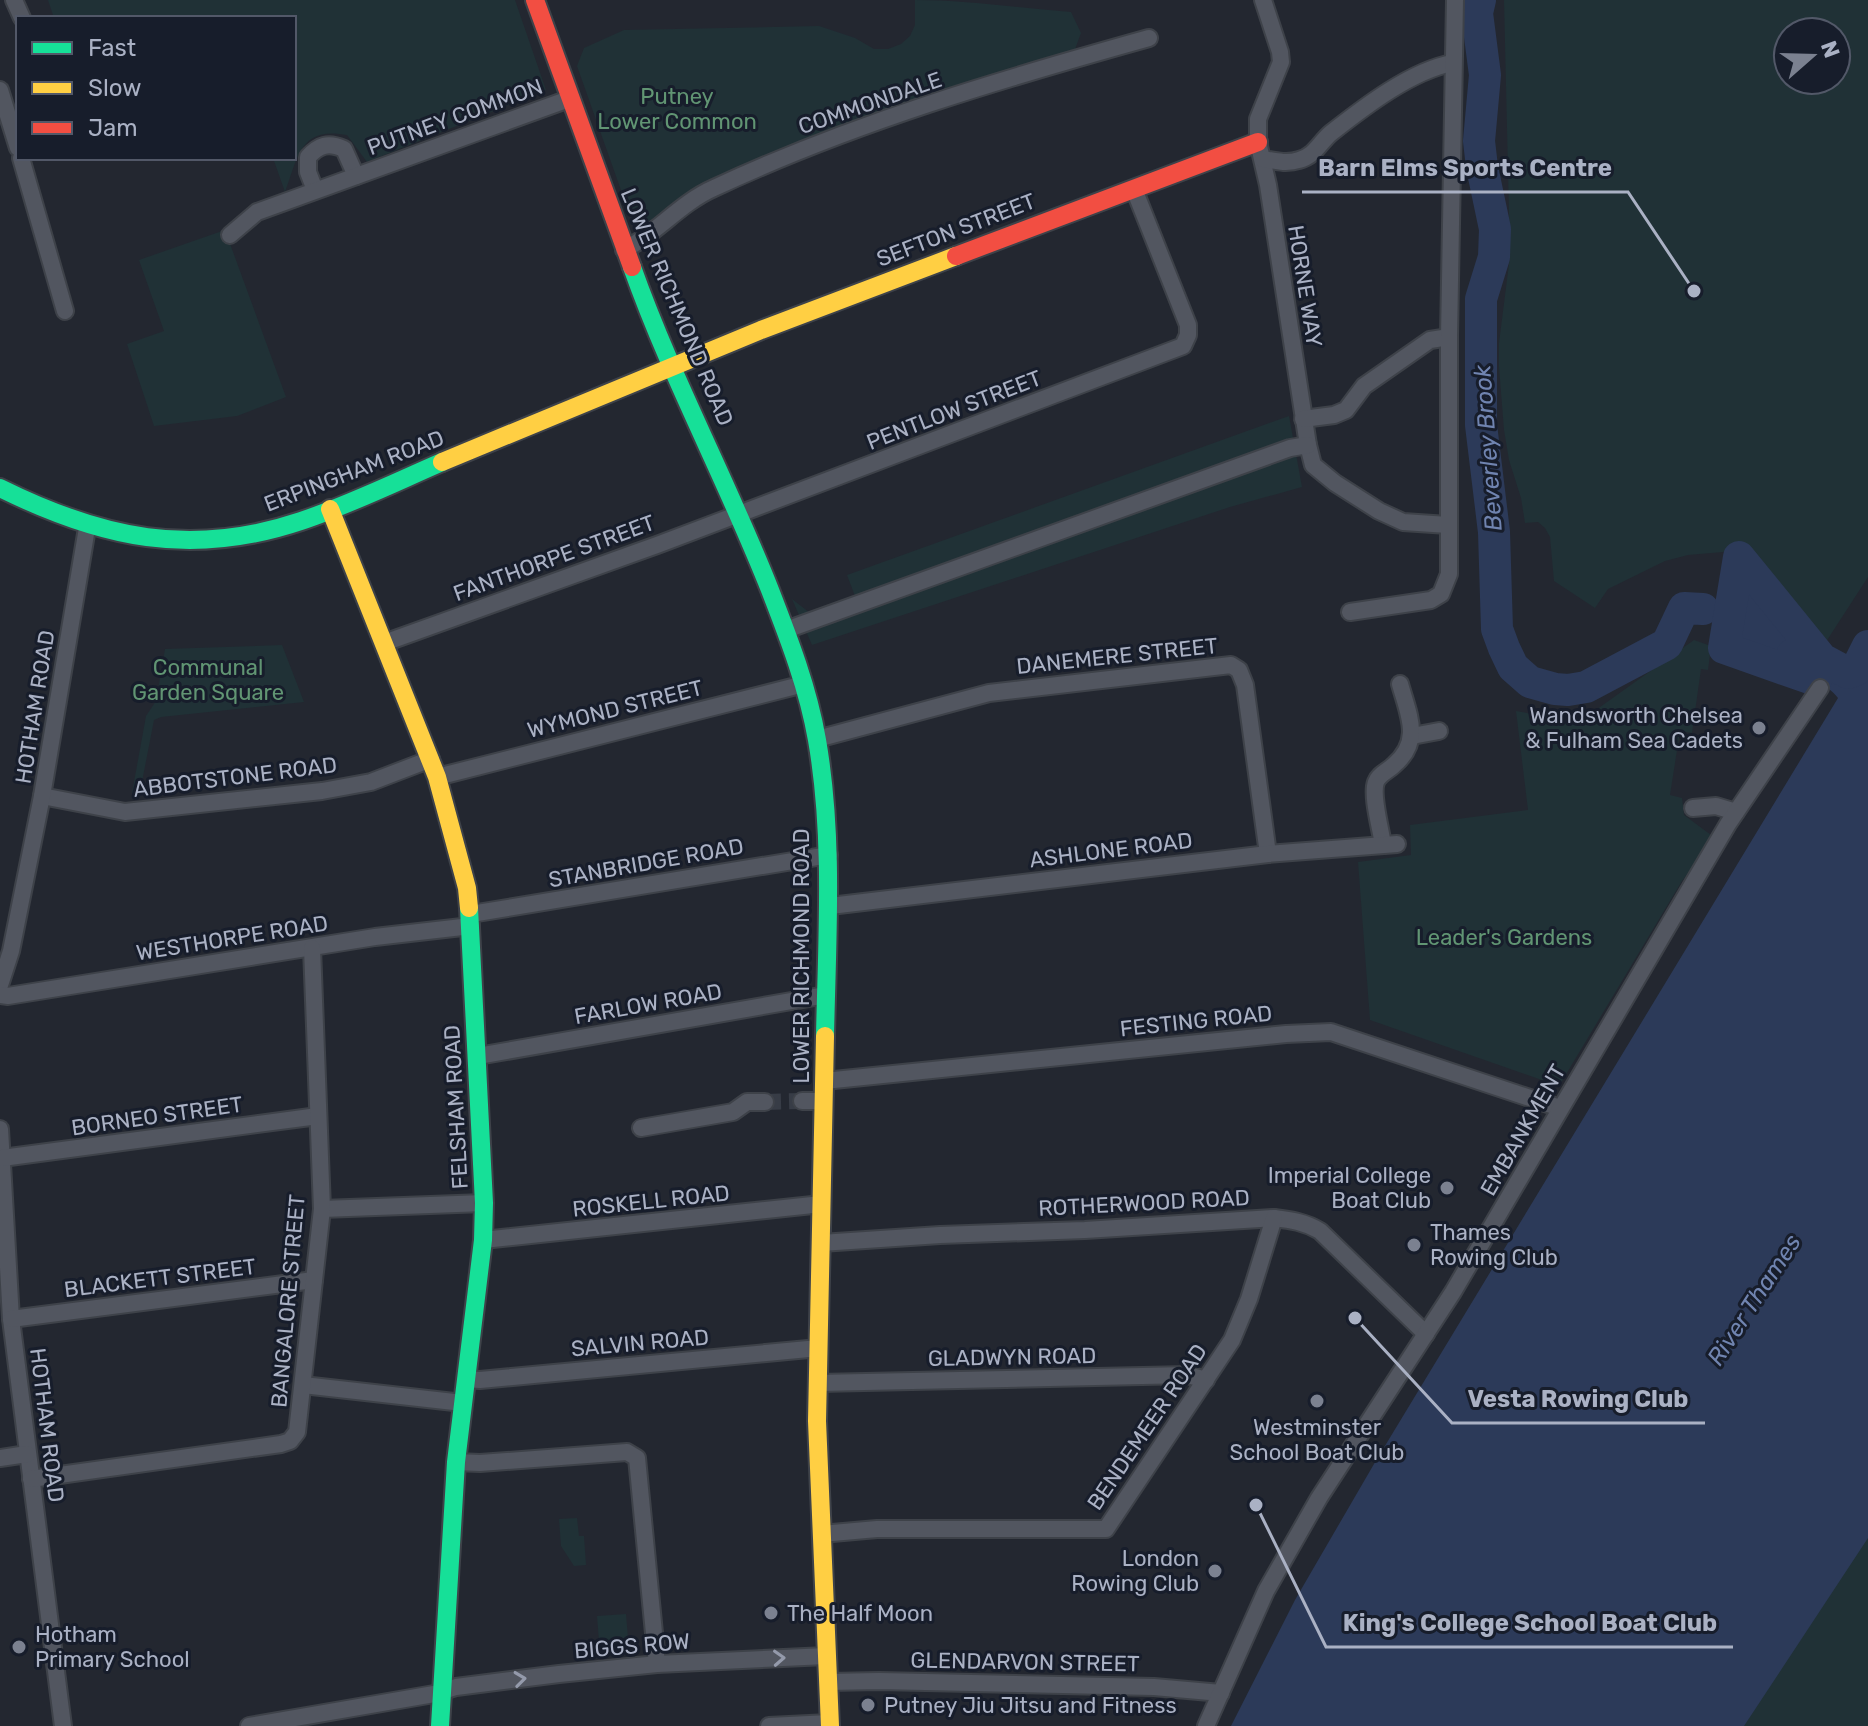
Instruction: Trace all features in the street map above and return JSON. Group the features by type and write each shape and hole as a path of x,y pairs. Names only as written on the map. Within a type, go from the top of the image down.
{"street":[{"name":"LOWER RICHMOND ROAD","path":"535,0 624,250 672,367 740,514 786,630 804,684 817,739 829,855 830,906 818,1383 830,1724"},
{"name":"HORNE WAY","path":"1263,0 1281,62 1258,119 1261,150 1313,465 1379,511 1403,522 1448,525"},
{"path":"1350,612 1431,600 1441,594 1449,574 1449,337 1455,0"},
{"name":"COMMONDALE","path":"624,250 712,188 850,130 1149,38"},
{"path":"1261,150 1282,162 1299,160 1314,153 1323,139 1346,121 1431,67 1453,63"},
{"path":"0,90 16,142"},
{"name":"PUTNEY COMMON","path":"230,235 257,212 569,99"},
{"name":"PUTNEY COMMON","path":"315,190 308,172 308,157 317,147 332,144 344,149 356,176"},
{"name":"SEFTON STREET","path":"672,367 775,324 1134,189 1261,150"},
{"path":"22,160 65,311"},
{"name":"PENTLOW STREET","path":"740,514 1183,346 1188,325 1134,189"},
{"path":"32,262 48,253"},
{"path":"1303,419 1334,415 1346,410 1364,386 1430,340 1449,337"},
{"name":"ERPINGHAM ROAD","path":"0,488 55,516 87,528 146,539 221,540 270,531 330,509 672,367"},
{"path":"786,630 1290,448 1308,445"},
{"name":"FELSHAM ROAD","path":"330,509 434,768 456,843 471,920 483,1240 456,1462 440,1726"},
{"name":"FANTHORPE STREET","path":"384,643 740,514"},
{"name":"HOTHAM ROAD","path":"1,979 42,796 87,528"},
{"name":"DANEMERE STREET","path":"817,739 989,693 1231,665 1239,670 1245,685 1268,854"},
{"name":"WYMOND STREET","path":"434,768 804,684"},
{"path":"1400,684 1412,736 1439,731"},
{"name":"EMBANKMENT","path":"1206,1726 1266,1591 1319,1498 1426,1334 1736,812 1820,688"},
{"name":"ASHLONE ROAD","path":"830,906 1268,854 1390,845 1374,785 1410,749 1412,736"},
{"name":"ABBOTSTONE ROAD","path":"42,796 125,812 322,791 434,768"},
{"path":"1693,808 1716,806 1736,812"},
{"name":"STANBRIDGE ROAD","path":"471,920 829,855"},
{"name":"WESTHORPE ROAD","path":"0,995 312,948 471,920"},
{"name":"BANGALORE STREET","path":"31,1479 290,1441 297,1432 322,1209 312,948"},
{"name":"FARLOW ROAD","path":"478,1056 826,995"},
{"name":"FESTING ROAD","path":"824,1081 1331,1032 1560,1108"},
{"path":"802,1101 824,1101"},
{"path":"641,1128 733,1112 747,1102 765,1102"},
{"name":"BORNEO STREET","path":"2,1158 318,1116"},
{"name":"HOTHAM ROAD","path":"0,1129 11,1319 63,1726"},
{"path":"322,1209 484,1203"},
{"name":"ROSKELL ROAD","path":"483,1240 822,1204"},
{"name":"ROTHERWOOD ROAD","path":"821,1243 1274,1218 1309,1224 1320,1231 1426,1334"},
{"name":"BENDEMEER ROAD","path":"821,1534 877,1529 1106,1529 1232,1340 1254,1285 1274,1218"},
{"name":"BLACKETT STREET","path":"11,1319 314,1280"},
{"name":"SALVIN ROAD","path":"466,1379 819,1348"},
{"name":"GLADWYN ROAD","path":"818,1383 1188,1375 1206,1380"},
{"path":"303,1385 463,1403"},
{"path":"456,1462 627,1452 637,1458 657,1664"},
{"path":"0,1458 27,1454"},
{"name":"BIGGS ROW","path":"249,1726 443,1690 559,1674 657,1664 826,1656"},
{"name":"GLENDARVON STREET","path":"828,1682 1154,1687 1221,1693"},
{"path":"769,1726 830,1724"}],"green space":[{"name":"Putney Lower Common","path":"48,0 515,0 546,90 367,162 347,135 319,135 303,147 285,192 274,160 296,160 296,16 53,16"},
{"name":"Putney Lower Common","path":"915,0 1071,12 1081,33 1074,52 808,139 699,186 651,220 634,227 577,66 584,48 624,30 819,26 855,38 874,49 888,49 910,36 915,25"},
{"path":"1504,0 1868,0 1868,577 1822,648 1746,550 1688,555 1665,561 1608,589 1595,608 1554,581 1550,537 1538,522 1525,523 1509,460 1504,430 1499,343 1510,256"},
{"path":"225,230 286,397 237,416 154,426 127,344 164,331 139,260"},
{"path":"1289,416 1302,487 1230,507 812,645 792,599 810,613 855,596 847,575"},
{"name":"Leader's Gardens","path":"1694,640 1711,646 1708,670 1701,669 1692,733 1680,731 1670,795 1682,798 1684,815 1715,838 1682,881 1559,1086 1370,1020 1358,862 1411,855 1410,825 1528,810 1516,711 1573,721 1586,717"},
{"name":"Communal Garden Square","path":"282,645 304,702 154,720 140,792 132,793 146,716 156,701 165,649"},
{"path":"577,1518 579,1536 584,1536 586,1565 574,1566 561,1546 559,1519"},
{"path":"1868,1523 1868,1726 1734,1726"},
{"path":"626,1614 628,1638 599,1641 597,1616"}],"water":[{"name":"River Thames","path":"1739,557 1822,659 1849,673 1856,670 1868,646 1868,1538 1744,1726 1231,1726 1295,1600 1374,1464 1838,698 1828,688 1801,673 1724,648"}],"waterway":[{"name":"Beverley Brook","path":"1480,0 1477,13 1485,75 1479,141 1495,229 1494,257 1481,299 1481,425 1494,532 1497,629 1513,667 1530,682 1568,690 1586,687 1667,644 1684,608 1703,609"},
{"path":"1792,655 1818,676 1815,680 1724,648 1739,557 1822,659 1848,673 1856,670 1868,646"}],"tunnel":[{"path":"765,1102 802,1101"}],"traffic: fast":[{"path":"632,267 664,349 770,590 809,702 822,777 828,851 825,1036"},
{"path":"0,488 37,505 111,530 184,540 222,538 301,521 442,462"},
{"path":"440,1726 456,1462 483,1240 484,1203 469,908"}],"traffic: slow":[{"path":"442,462 761,330 956,256"},
{"path":"330,509 437,777 467,888 469,908"},
{"path":"825,1036 817,1421 830,1726"}],"traffic: jam":[{"path":"535,0 632,267"},
{"path":"956,256 1258,142"}],"place":[{"name":"Barn Elms Sports Centre","path":"1694,291"},
{"name":"Wandsworth Chelsea & Fulham Sea Cadets","path":"1759,728"},
{"name":"Imperial College Boat Club","path":"1447,1188"},
{"name":"Thames Rowing Club","path":"1414,1245"},
{"name":"Vesta Rowing Club","path":"1355,1318"},
{"name":"Westminster School Boat Club","path":"1317,1401"},
{"name":"King's College School Boat Club","path":"1256,1505"},
{"name":"London Rowing Club","path":"1215,1571"},
{"name":"The Half Moon","path":"771,1613"},
{"name":"Hotham Primary School","path":"19,1647"},
{"name":"Putney Jiu Jitsu and Fitness","path":"868,1705"}]}
